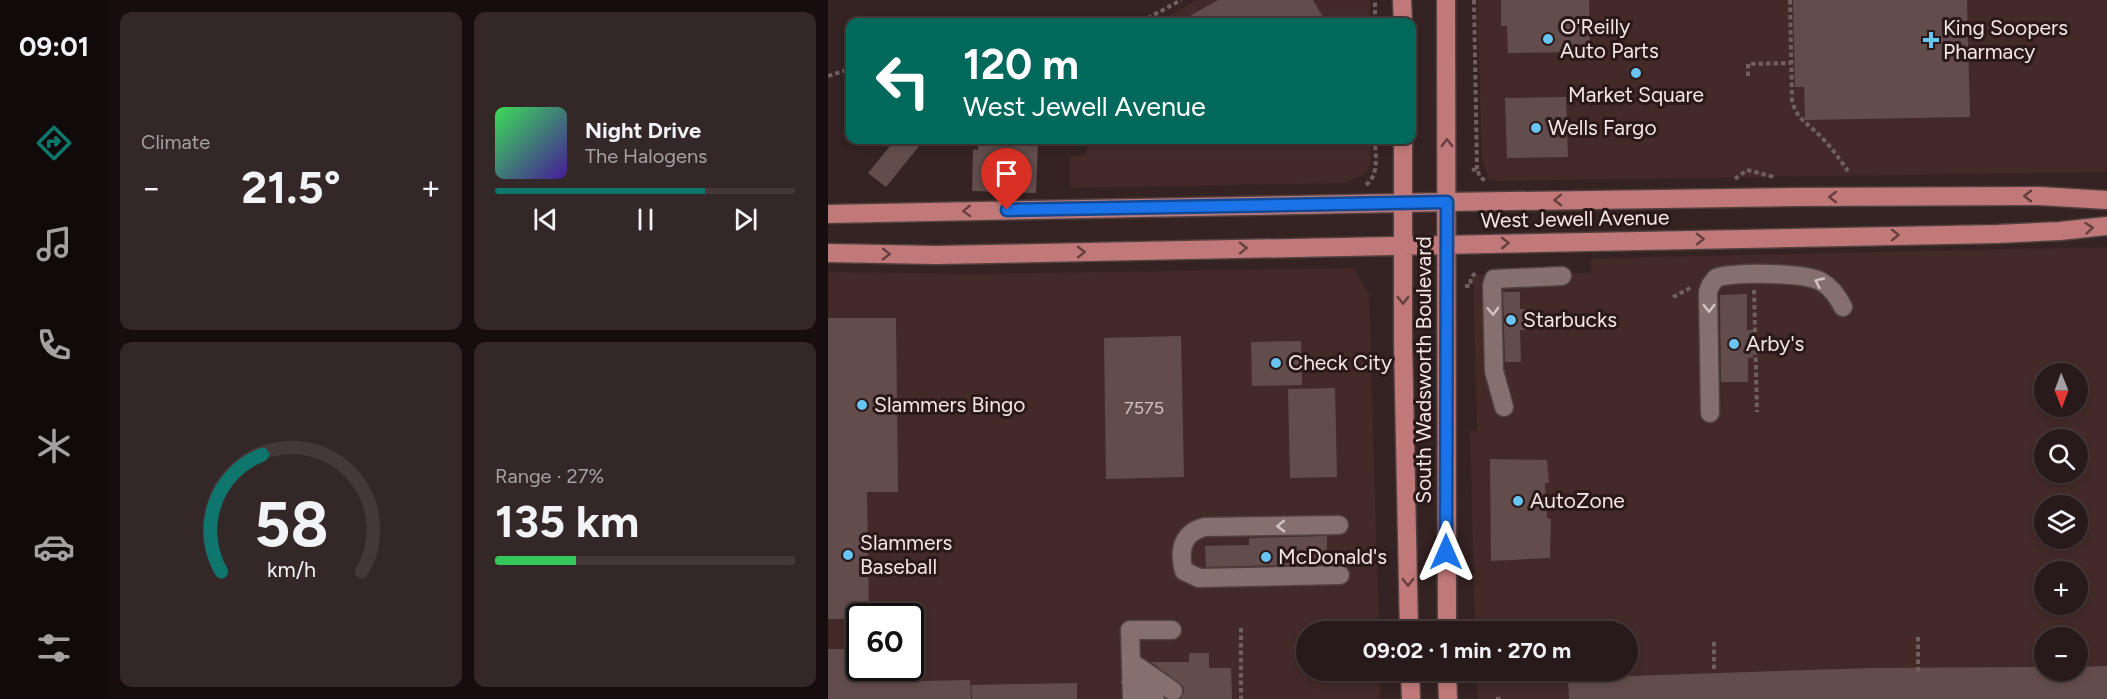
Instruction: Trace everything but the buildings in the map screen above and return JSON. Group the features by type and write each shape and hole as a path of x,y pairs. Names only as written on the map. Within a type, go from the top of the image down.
{"main road":[{"path":"1402,0 1402,18"},
{"name":"South Wadsworth Boulevard","path":"1446,0 1446,621"},
{"name":"South Wadsworth Boulevard","path":"1403,144 1409,621"},
{"name":"West Jewell Avenue","path":"828,214 1872,196 2039,196 2107,200"},
{"name":"West Jewell Avenue","path":"828,253 936,255 1996,234 2107,226"},
{"path":"1410,681 1411,699"},
{"path":"1448,681 1448,699"}],"lane":[{"path":"1710,413 1708,292 1716,278 1728,275 1784,274 1815,278 1832,289 1843,307"},
{"path":"1504,407 1494,371 1492,285 1494,279 1562,276"},
{"path":"1339,525 1205,527 1189,533 1181,555 1184,571 1199,578 1340,575"},
{"path":"1155,699 1131,690 1130,630 1172,630"},
{"path":"1131,662 1173,691"}],"path":[{"path":"1148,18 1180,0"},
{"path":"1375,0 1375,18"},
{"path":"1474,0 1477,170 1480,177 1488,182 1488,188"},
{"path":"1790,0 1794,109 1806,125 1824,140 1848,171"},
{"path":"1748,76 1748,64 1791,63"},
{"path":"828,76 846,70"},
{"path":"1360,187 1372,179 1376,170 1375,144"},
{"path":"1376,170 1383,170"},
{"path":"1472,170 1477,170"},
{"path":"1747,170 1776,178"},
{"path":"1743,288 1754,288 1757,412"},
{"path":"1240,628 1241,699"},
{"path":"1918,637 1918,675"},
{"path":"1714,642 1714,672"},
{"path":"1496,699 1503,698"}],"shaded area":[{"path":"1197,0 1370,0 1370,18 1165,18"},
{"name":"Market Square","path":"1477,0 2107,0 2107,172 1497,181 1489,179 1482,160"},
{"path":"1087,144 1371,144 1371,164 1365,174 1344,183 1070,188 1070,157 1086,155"},
{"path":"2107,247 2107,699 1478,699 1477,681 1638,681 1638,621 1475,621 1470,431 1477,430 1473,275 1591,273 1591,259"},
{"path":"1354,268 1369,294 1379,621 1296,621 1296,681 1380,681 1380,699 828,699 828,272 977,274"}],"place":[{"name":"O'Reilly Auto Parts","path":"1548,39"},
{"name":"King Soopers Pharmacy","path":"1931,40"},
{"name":"Market Square","path":"1636,73"},
{"name":"Wells Fargo","path":"1536,128"},
{"name":"Starbucks","path":"1511,320"},
{"name":"Arby's","path":"1734,344"},
{"name":"Check City","path":"1276,363"},
{"name":"Slammers Bingo","path":"862,405"},
{"name":"AutoZone","path":"1518,501"},
{"name":"Slammers Baseball","path":"848,555"},
{"name":"McDonald's","path":"1266,557"}],"route":[{"path":"1007,210 1447,202 1446,552"}]}
